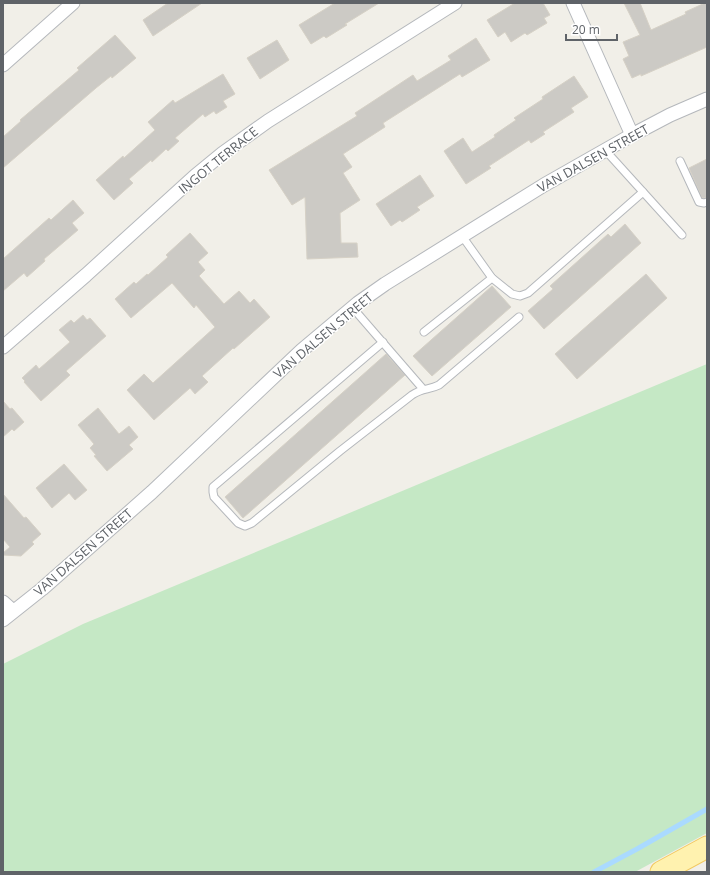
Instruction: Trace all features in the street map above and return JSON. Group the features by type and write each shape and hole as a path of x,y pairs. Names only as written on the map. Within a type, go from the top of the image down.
{"main road":[{"path":"662,872 707,847"}],"street":[{"path":"3,65 73,3"},
{"name":"INGOT TERRACE","path":"3,347 86,275 195,176 223,153 268,121 455,3"},
{"path":"573,3 632,135"},
{"name":"VAN DALSEN STREET","path":"3,620 42,589 152,492 302,350 352,307 385,284 544,185 632,135 670,115 707,99"},
{"path":"3,602 13,611"}],"lane":[{"path":"604,150 682,236"},
{"path":"680,161 699,202 707,202"},
{"path":"462,236 492,278 512,294 520,296 528,293 643,192"},
{"path":"424,332 492,278"},
{"path":"352,307 423,389"},
{"path":"382,342 213,487 214,497 238,523 245,526 252,523 340,451 416,392 440,385 519,316"}],"green space":[{"path":"707,364 707,833 635,872 3,872 3,664 83,624"}],"building":[{"path":"168,3 202,3 153,36 143,20"},
{"path":"335,3 379,3 345,24 347,25 326,38 324,36 311,44 299,25"},
{"path":"515,3 543,3 550,15 544,18 547,23 527,35 525,33 511,42 505,32 498,37 487,20"},
{"path":"624,3 640,3 651,30 686,14 685,12 707,3 707,47 641,76 641,74 632,78 623,59 629,56 623,42 640,35"},
{"path":"115,35 136,58 112,78 111,76 96,88 3,168 3,137 21,121 20,120 79,70 77,68"},
{"path":"476,38 490,60 462,77 460,74 383,123 385,127 343,154 352,167 343,173 360,200 340,213 341,243 357,243 358,257 307,259 305,197 292,205 269,170 357,116 355,113 413,75 417,81 451,60 448,56"},
{"path":"277,40 289,60 260,79 247,58"},
{"path":"223,74 235,94 223,101 227,107 216,114 214,111 205,117 203,114 175,138 179,141 168,151 166,149 152,162 151,160 129,179 133,183 114,200 96,180 123,156 124,158 155,130 148,122 173,100 175,103"},
{"path":"574,76 588,97 571,108 574,112 543,132 545,134 531,143 529,140 489,166 491,168 466,184 444,151 463,138 472,152 495,137 494,135 516,120 514,118 543,99 542,97"},
{"path":"707,159 707,197 702,198 689,168"},
{"path":"420,175 434,196 417,207 420,210 402,222 400,220 391,226 376,204"},
{"path":"73,200 84,213 72,223 78,230 44,259 45,261 27,277 24,273 3,291 3,259 49,218 51,220"},
{"path":"625,224 641,243 544,329 528,311 553,289 550,286 608,234 611,237"},
{"path":"190,233 208,253 198,262 205,270 199,276 224,304 239,291 250,303 254,299 270,317 202,376 208,382 195,394 190,388 154,420 127,390 144,374 153,383 215,327 196,305 194,308 172,283 131,318 115,299 134,282 136,284 147,274 148,275 168,257 166,255"},
{"path":"646,274 667,298 577,379 555,354"},
{"path":"492,286 511,307 432,376 413,356"},
{"path":"83,315 87,320 90,318 106,336 66,371 70,375 41,401 22,378 36,365 39,369 70,342 59,330 71,320 74,323"},
{"path":"386,354 405,375 243,518 225,497"},
{"path":"3,401 10,409 12,408 24,422 14,431 12,429 3,437"},
{"path":"98,408 119,434 129,426 138,437 129,445 133,449 107,471 94,456 96,455 90,448 94,444 78,425"},
{"path":"64,464 87,490 75,500 69,493 52,508 36,488"},
{"path":"3,494 24,518 26,517 41,534 32,542 34,544 21,556 3,555 3,553 10,547 3,539"}],"waterway":[{"path":"594,872 707,809"}]}
